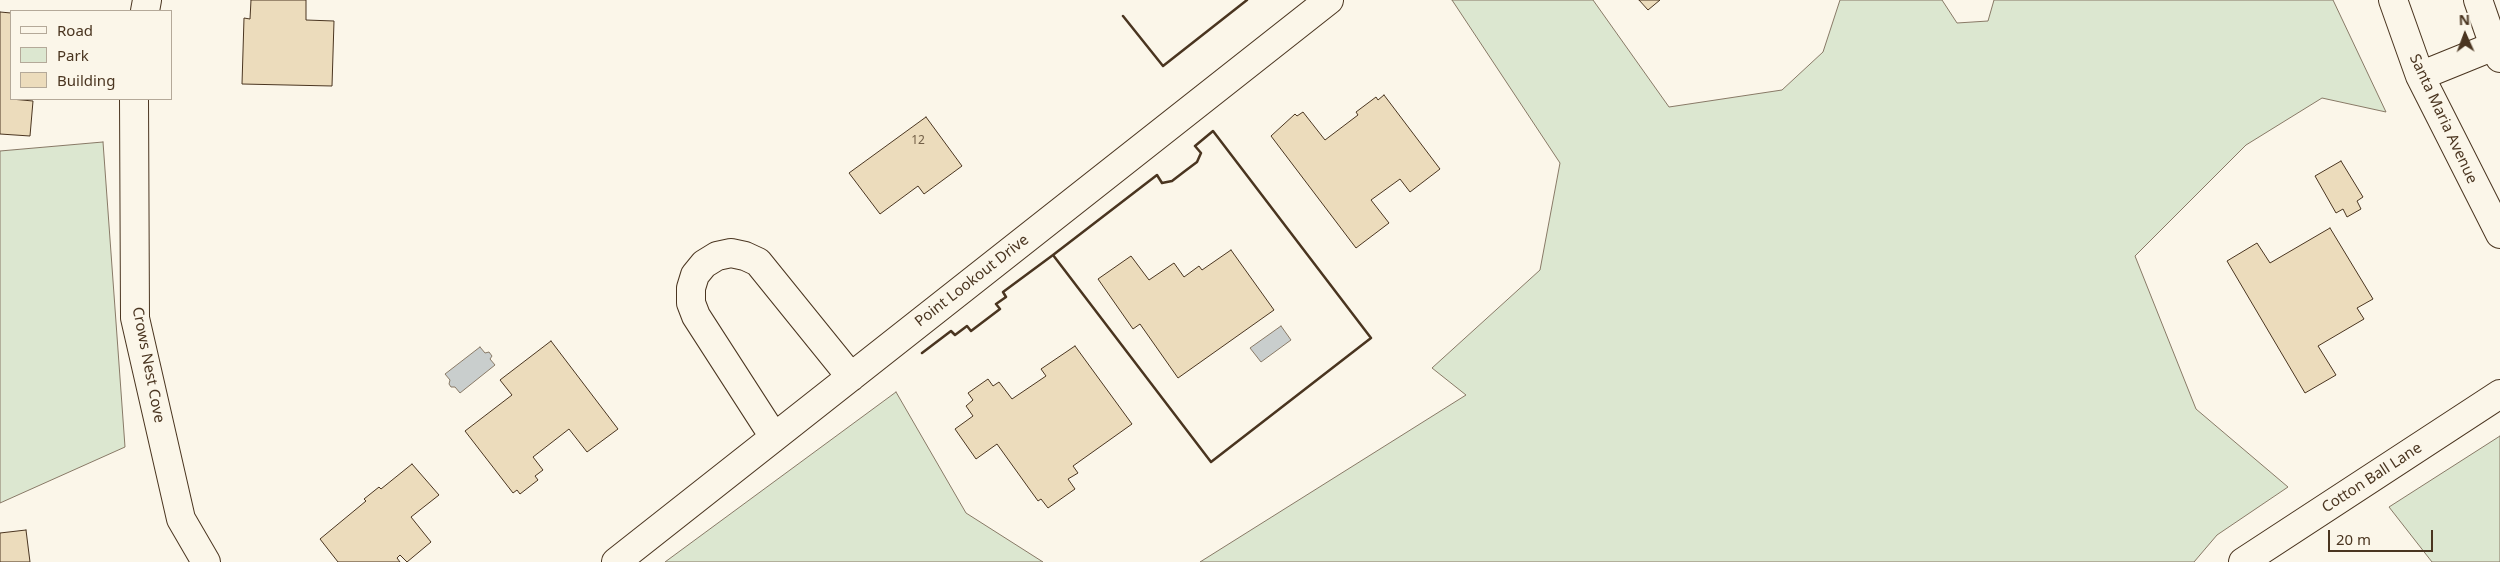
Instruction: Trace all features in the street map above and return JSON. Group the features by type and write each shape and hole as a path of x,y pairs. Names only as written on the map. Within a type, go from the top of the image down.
{"street":[{"name":"Point Lookout Drive","path":"616,562 1328,0"},
{"name":"Santa Maria Avenue","path":"2393,0 2420,76 2500,234"},
{"path":"2420,76 2497,52 2478,0"},
{"name":"Crows Nest Cove","path":"134,100 135,318 181,519 206,562"},
{"path":"774,437 696,316 691,303 690,288 695,275 704,264 716,256 731,253 745,256 758,262 851,377"},
{"name":"Cotton Ball Lane","path":"2243,562 2500,394"}],"green space":[{"path":"1452,0 1593,0 1669,107 1782,90 1823,52 1840,0 1942,0 1957,23 1988,21 1994,0 2333,0 2386,112 2322,98 2246,145 2135,256 2196,409 2288,487 2217,535 2194,562 1200,562 1466,395 1432,368 1540,270 1560,163"},
{"path":"103,142 125,447 0,503 0,151"},
{"path":"896,392 966,513 1043,562 665,562"},
{"path":"2500,436 2500,562 2432,562 2389,507"}],"shaded area":[{"path":"1281,326 1291,340 1261,362 1250,348"},
{"path":"480,347 485,353 489,352 492,356 490,359 495,365 460,393 455,387 451,387 449,384 450,380 445,374"}],"building":[{"path":"251,0 306,0 306,20 334,21 332,86 242,84 244,18 250,19"},
{"path":"1639,0 1660,0 1648,10"},
{"path":"0,12 10,13 10,100 33,101 30,136 0,134"},
{"path":"1384,95 1440,169 1410,192 1400,179 1371,200 1389,223 1356,248 1271,136 1295,114 1297,116 1303,112 1325,140 1358,115 1356,112 1376,97 1378,100"},
{"path":"926,117 962,166 924,194 918,186 880,214 849,173"},
{"path":"2341,161 2363,197 2357,201 2361,209 2347,217 2343,209 2336,213 2315,176"},
{"path":"2330,228 2373,299 2357,308 2364,319 2318,346 2336,375 2305,393 2227,261 2257,243 2270,263"},
{"path":"1231,250 1274,310 1178,378 1140,324 1133,329 1098,279 1131,256 1149,280 1174,263 1184,277 1199,266 1202,270"},
{"path":"551,341 618,429 587,452 569,429 533,457 543,470 535,476 538,480 520,494 517,490 513,493 465,431 512,395 500,380"},
{"path":"1075,346 1132,424 1073,466 1078,473 1068,479 1075,489 1048,508 1041,499 1038,501 997,444 976,459 955,429 973,416 966,406 973,400 968,393 988,379 993,386 999,382 1012,399 1046,376 1041,369"},
{"path":"412,464 439,495 411,517 431,542 407,562 400,555 397,558 400,562 338,562 320,539 366,501 364,499 379,487 381,489"},
{"path":"26,530 30,562 0,562 0,533"}],"wall":[{"path":"1123,16 1163,66 1247,0"},
{"path":"922,353 951,331 955,335 967,326 971,331 1000,309 996,304 1006,297 1003,292 1053,255 1211,462 1371,338 1213,131 1195,146 1201,153 1197,162 1172,181 1162,183 1157,175 1053,255"}]}
